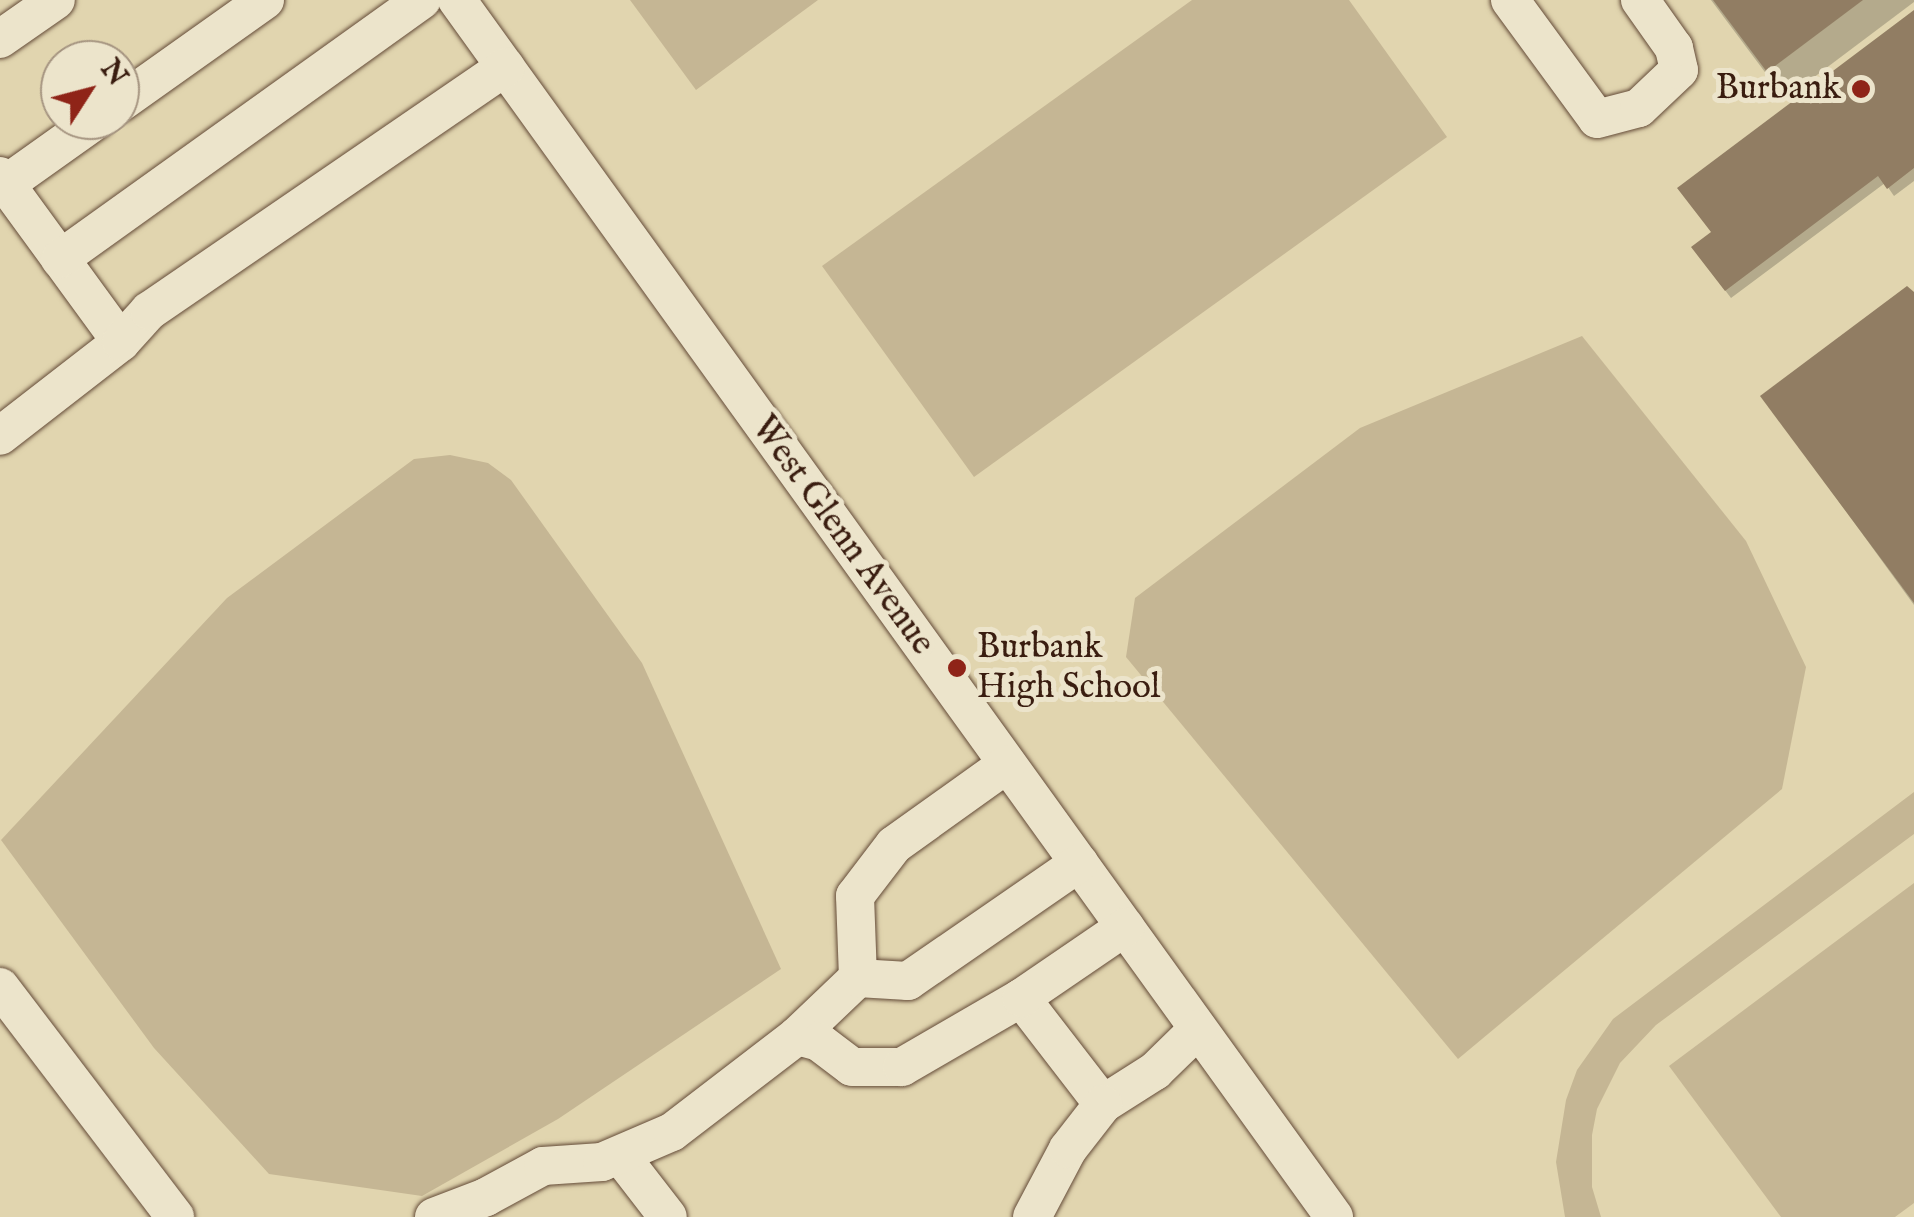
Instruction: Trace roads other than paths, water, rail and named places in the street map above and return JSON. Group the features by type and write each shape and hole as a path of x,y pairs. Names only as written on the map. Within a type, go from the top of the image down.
{"street":[{"path":"0,39 56,0"},
{"path":"140,89 265,0"},
{"path":"60,259 422,0"},
{"name":"West Glenn Avenue","path":"457,0 1334,1217"},
{"path":"1510,0 1598,119 1639,108 1679,70 1674,48 1640,0"},
{"path":"0,436 120,342 149,311 505,67"},
{"path":"65,140 3,180 120,342"},
{"path":"858,978 855,896 894,845 1007,764"},
{"path":"434,1217 486,1197 543,1166 602,1162 672,1132 797,1036 858,978 908,981 1079,864"},
{"path":"797,1036 818,1042 852,1067 902,1068 1021,998 1125,928"},
{"path":"0,987 175,1217"},
{"path":"1021,998 1103,1104"},
{"path":"1032,1217 1068,1149 1103,1104 1155,1071 1198,1029"},
{"path":"620,1155 668,1217"}],"place":[{"name":"Burbank","path":"1861,89"},
{"name":"Burbank High School","path":"957,668"}]}
